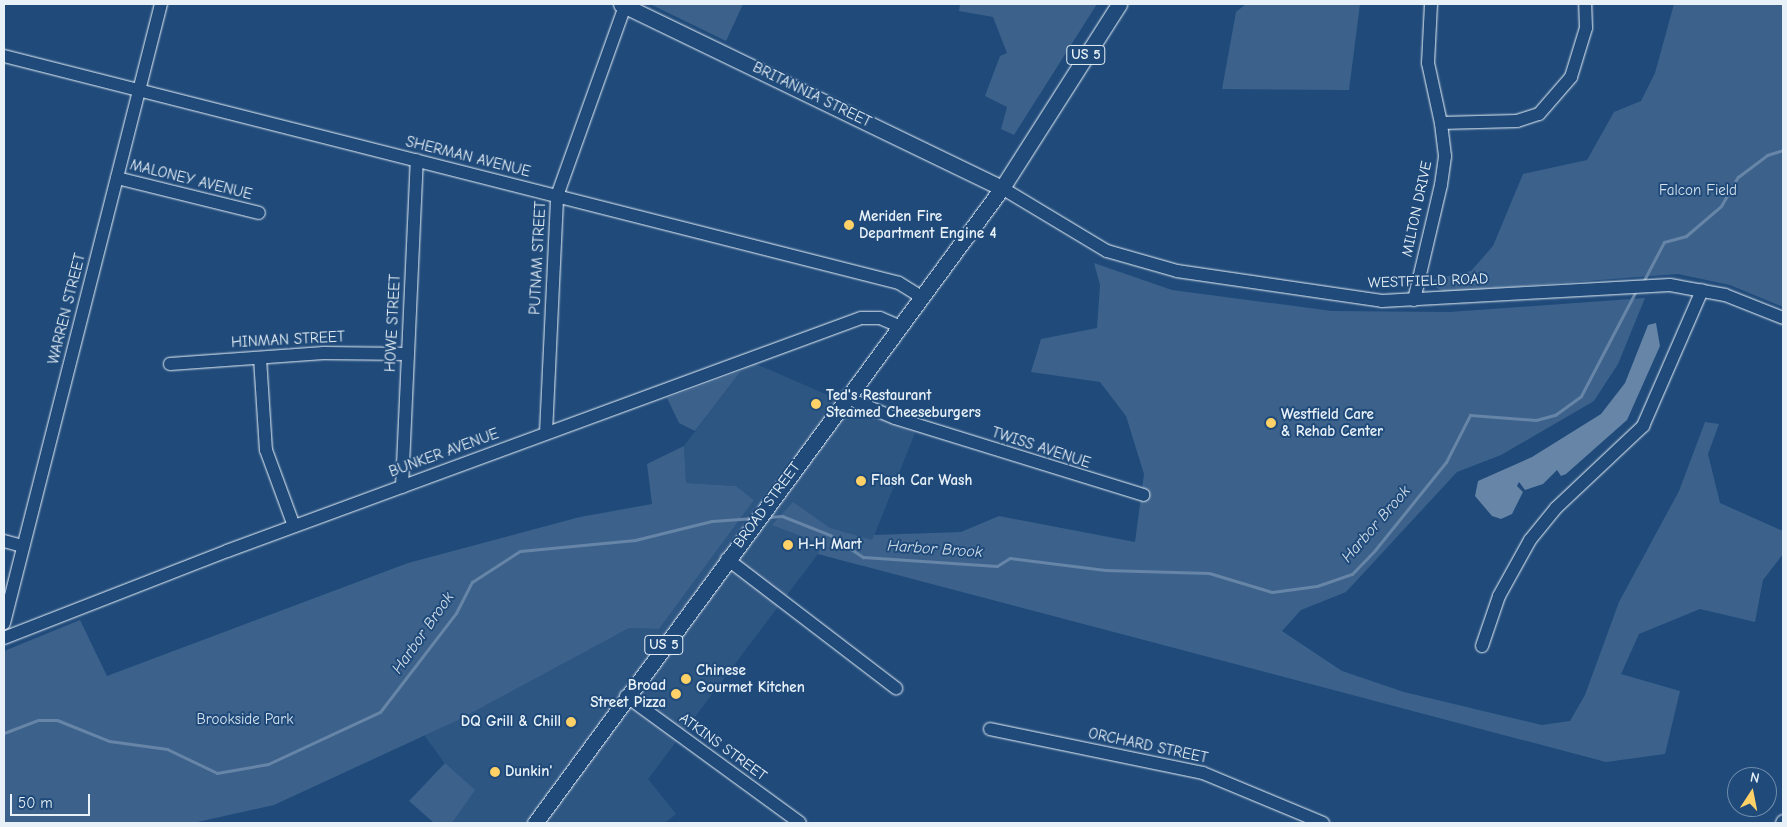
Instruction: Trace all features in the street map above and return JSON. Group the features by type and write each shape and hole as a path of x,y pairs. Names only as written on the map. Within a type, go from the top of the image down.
{"main road":[{"name":"US 5","path":"1002,188 1119,4"},
{"name":"BRITANNIA STREET","path":"623,5 1002,188"},
{"name":"BROAD STREET","path":"534,823 846,397 1002,188"}],"street":[{"name":"WARREN STREET","path":"4,623 161,4"},
{"name":"MILTON DRIVE","path":"1414,300 1441,185 1445,156 1441,123 1428,63 1431,4"},
{"path":"1441,123 1517,121 1539,114 1571,77 1586,28 1585,4"},
{"name":"PUTNAM STREET","path":"546,433 558,196 623,5"},
{"name":"SHERMAN AVENUE","path":"4,56 898,283 921,297"},
{"name":"HOWE STREET","path":"402,487 417,160"},
{"name":"MALONEY AVENUE","path":"116,178 259,213"},
{"name":"WESTFIELD ROAD","path":"1002,188 1099,247 1177,271 1352,298 1414,300 1656,284 1702,290 1783,318"},
{"path":"1482,646 1499,596 1530,540 1556,508 1643,426 1702,290"},
{"name":"BUNKER AVENUE","path":"4,638 294,526 861,318 880,318 899,326"},
{"name":"HINMAN STREET","path":"170,364 260,358 408,354"},
{"path":"260,358 266,450 294,526"},
{"name":"TWISS AVENUE","path":"846,397 903,420 1143,495"},
{"path":"4,541 23,546"},
{"path":"727,559 896,688"},
{"name":"ATKINS STREET","path":"626,696 800,823"},
{"name":"ORCHARD STREET","path":"990,729 1203,773 1323,823"}],"shaded area":[{"path":"1656,323 1660,346 1627,420 1566,474 1561,476 1557,470 1543,484 1525,490 1519,482 1517,486 1523,492 1512,514 1501,519 1492,516 1475,496 1478,481 1532,457 1601,414 1625,383 1648,325"},
{"path":"756,364 915,433 862,566 818,554 648,779 676,814 665,823 452,823 474,790 454,776 424,735 629,628 659,629 754,500 736,486 686,483 684,446 741,371"}],"green space":[{"path":"650,4 743,4 726,41"},
{"path":"960,4 1097,4 1014,135 1001,129 1007,107 985,96 1000,56 1007,53 993,17 959,11"},
{"path":"1246,4 1360,4 1349,90 1222,89 1236,12"},
{"name":"Falcon Field","path":"1674,4 1783,4 1783,307 1730,285 1678,274 1444,292 1432,285 1431,280 1471,271 1493,246 1523,174 1587,160 1614,112 1641,101 1655,73"},
{"path":"1094,263 1172,290 1332,311 1449,312 1645,298 1618,364 1594,401 1501,455 1457,472 1346,592 1301,610 1282,631 1342,671 1404,692 1542,725 1570,721 1585,695 1619,602 1679,491 1705,422 1719,424 1708,454 1720,503 1783,531 1783,554 1763,580 1755,622 1700,609 1639,634 1621,674 1680,691 1665,754 1606,762 818,554 822,544 772,525 793,502 830,528 872,540 874,535 961,532 999,516 1135,542 1144,474 1126,416 1100,382 1031,372 1041,339 1097,328 1100,285"},
{"path":"741,371 695,431 679,423 667,398"},
{"name":"Brookside Park","path":"684,446 686,483 736,486 754,500 659,629 629,628 458,720 274,805 193,823 4,823 4,651 80,620 107,676 408,563 580,517 652,504 647,464"},
{"path":"445,763 475,790 452,823 434,823 409,801"}],"waterway":[{"name":"Harbor Brook","path":"1643,282 1664,242 1686,236 1721,206 1738,177 1767,155 1783,150"},
{"name":"Harbor Brook","path":"767,517 782,516 830,535 863,557 997,566 1010,558 1105,570 1209,573 1272,592 1317,586 1352,574 1375,550 1446,462 1470,415 1536,420 1555,415 1581,396 1636,291"},
{"name":"Harbor Brook","path":"4,733 38,720 57,720 109,741 167,749 217,773 268,764 380,712 456,613 472,582 520,551 635,540 712,521 754,518"}],"place":[{"name":"Meriden Fire Department Engine 4","path":"849,225"},
{"name":"Ted's Restaurant Steamed Cheeseburgers","path":"816,404"},
{"name":"Westfield Care & Rehab Center","path":"1271,423"},
{"name":"Flash Car Wash","path":"861,481"},
{"name":"H-H Mart","path":"788,545"},
{"name":"Chinese Gourmet Kitchen","path":"686,679"},
{"name":"Broad Street Pizza","path":"676,694"},
{"name":"DQ Grill & Chill","path":"571,722"},
{"name":"Dunkin'","path":"495,772"}]}
